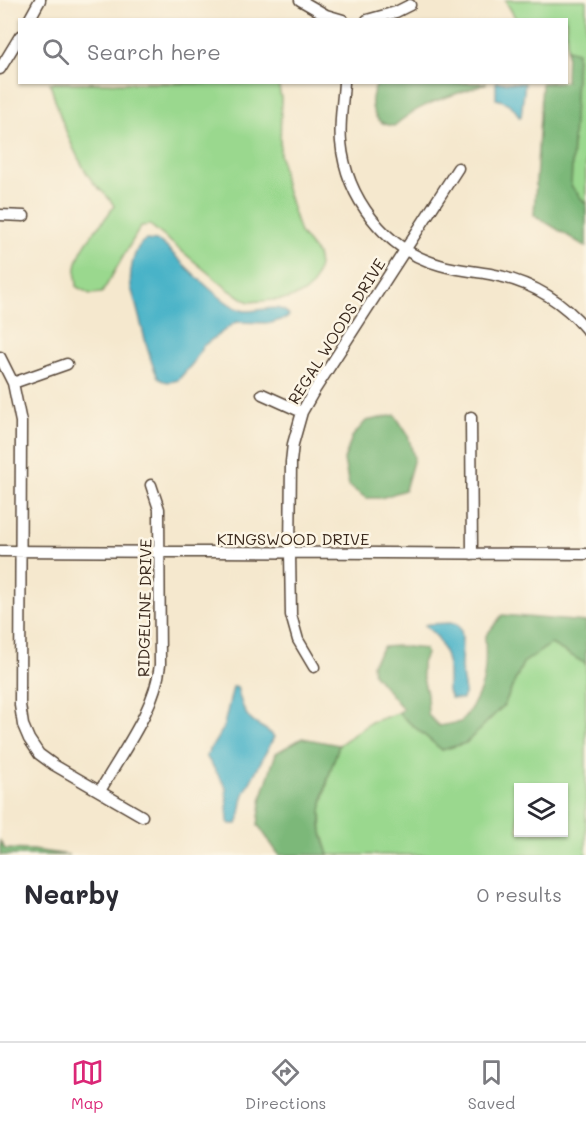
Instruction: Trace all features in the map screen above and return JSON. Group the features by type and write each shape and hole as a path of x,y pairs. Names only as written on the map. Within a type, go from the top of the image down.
{"street":[{"path":"30,18 40,0"},
{"path":"300,0 326,15 336,18"},
{"path":"375,18 410,5"},
{"path":"0,69 18,39"},
{"path":"344,84 340,138 348,176 364,209 382,231 404,249 438,265 527,283 559,302 586,329"},
{"name":"REGAL WOODS DRIVE","path":"314,667 298,640 292,622 291,462 293,444 302,412 404,249 458,168"},
{"path":"0,215 24,216"},
{"path":"0,357 13,383 21,422 20,705 23,725 29,740 39,754 142,816"},
{"path":"13,383 67,363"},
{"path":"262,394 302,412"},
{"path":"471,417 472,554"},
{"name":"RIDGELINE DRIVE","path":"100,791 158,685 160,665 159,509 151,485"},
{"name":"KINGSWOOD DRIVE","path":"0,551 586,554"}],"green space":[{"path":"505,0 586,0 586,204 571,186 577,53 568,49 568,18 515,18"},
{"path":"568,49 577,52 571,186 586,204 586,247 534,215 542,84 568,84"},
{"path":"50,84 278,84 281,98 280,154 285,185 300,233 317,254 319,266 313,285 304,293 287,299 249,302 229,290 150,225 141,226 102,293 90,294 77,287 78,259 92,235 114,206 83,167 62,120"},
{"path":"377,84 484,84 427,105 394,126 380,121 375,116 372,97"},
{"path":"395,415 408,435 414,458 405,490 381,498 366,498 349,486 344,460 352,437 366,421"},
{"path":"502,615 586,622 586,664 551,644 523,663 504,705 466,743 442,750 398,713 403,709 373,673 372,664 383,647 425,649 422,674 427,694 428,715 439,726 461,722 480,692 483,682 485,637"},
{"path":"552,643 586,664 586,855 329,855 322,832 321,809 339,745 371,722 398,713 442,750 504,705 523,663"},
{"path":"302,738 339,745 325,788 321,810 323,835 329,855 279,855 258,825 262,796 276,753"},
{"path":"0,841 5,849 69,855 0,855"}],"water":[{"path":"496,84 525,84 521,117 510,105 496,99"},
{"path":"145,240 158,241 163,244 201,281 232,306 247,311 273,308 289,315 287,318 271,323 236,322 203,346 193,363 178,380 169,382 160,379 156,374 131,288 133,261 137,249"},
{"path":"457,624 461,630 461,669 465,692 462,699 451,698 448,691 448,665 445,654 438,638 425,625"},
{"path":"233,687 237,687 248,717 274,737 245,792 237,824 228,822 226,787 206,756 223,729"}]}
